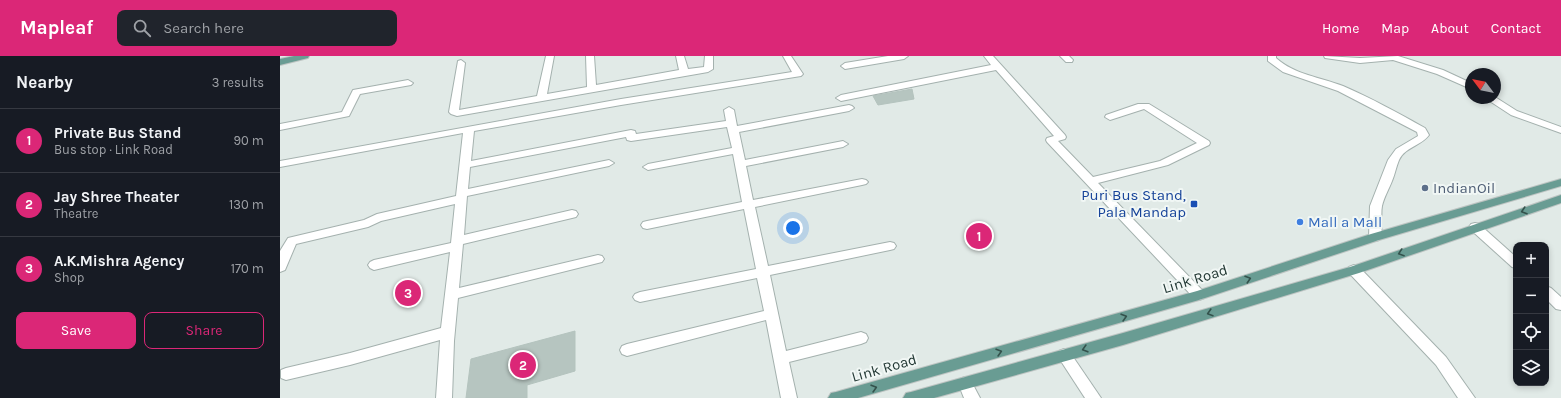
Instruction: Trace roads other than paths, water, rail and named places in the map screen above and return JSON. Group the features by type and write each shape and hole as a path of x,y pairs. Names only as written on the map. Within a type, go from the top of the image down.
{"main road":[{"path":"280,62 305,56"},
{"name":"Link Road","path":"836,398 1199,295 1375,237 1561,182"},
{"path":"911,398 1354,270 1475,227 1561,199"}],"street":[{"path":"541,98 550,56"},
{"path":"590,56 592,89"},
{"path":"680,56 684,72"},
{"path":"461,63 454,112 462,112 708,69 709,56"},
{"path":"280,164 629,101 798,74 787,56"},
{"path":"845,66 904,56"},
{"path":"988,56 1061,137 1051,140 1199,295"},
{"path":"1272,56 1271,59 1277,65 1289,71 1342,89 1421,130 1424,135 1422,139 1412,142 1397,154 1391,165 1387,182 1378,198 1375,215 1375,237"},
{"path":"1328,56 1350,61 1365,61 1390,57 1440,72 1465,83"},
{"path":"841,98 996,66"},
{"path":"280,127 346,114 356,92 408,83"},
{"path":"1500,104 1514,113 1561,130"},
{"path":"1091,181 1164,163 1205,143 1146,106 1141,106 1110,117"},
{"path":"465,165 631,133 631,138 732,126 849,108"},
{"path":"729,110 789,398"},
{"path":"444,398 448,332 469,129"},
{"path":"740,164 843,144"},
{"path":"648,167 737,150"},
{"path":"280,266 289,244 292,241 369,223 377,218 462,197 609,163"},
{"path":"647,224 862,182"},
{"path":"374,266 572,214"},
{"path":"1475,227 1513,261"},
{"path":"640,298 890,246"},
{"path":"452,295 598,259"},
{"path":"1354,270 1441,361 1467,398"},
{"path":"1549,294 1561,305"},
{"path":"626,350 772,314"},
{"path":"286,374 350,359 448,332"},
{"path":"781,358 861,338"},
{"path":"1064,355 1093,398"},
{"path":"965,383 972,398"}],"place":[{"name":"IndianOil","path":"1425,188"},
{"name":"Puri Bus Stand, Pala Mandap","path":"1194,204"},
{"name":"Mall a Mall","path":"1300,222"},
{"name":"Private Bus Stand","path":"979,236"},
{"name":"A.K.Mishra Agency","path":"408,293"},
{"name":"Jay Shree Theater","path":"523,365"}]}
